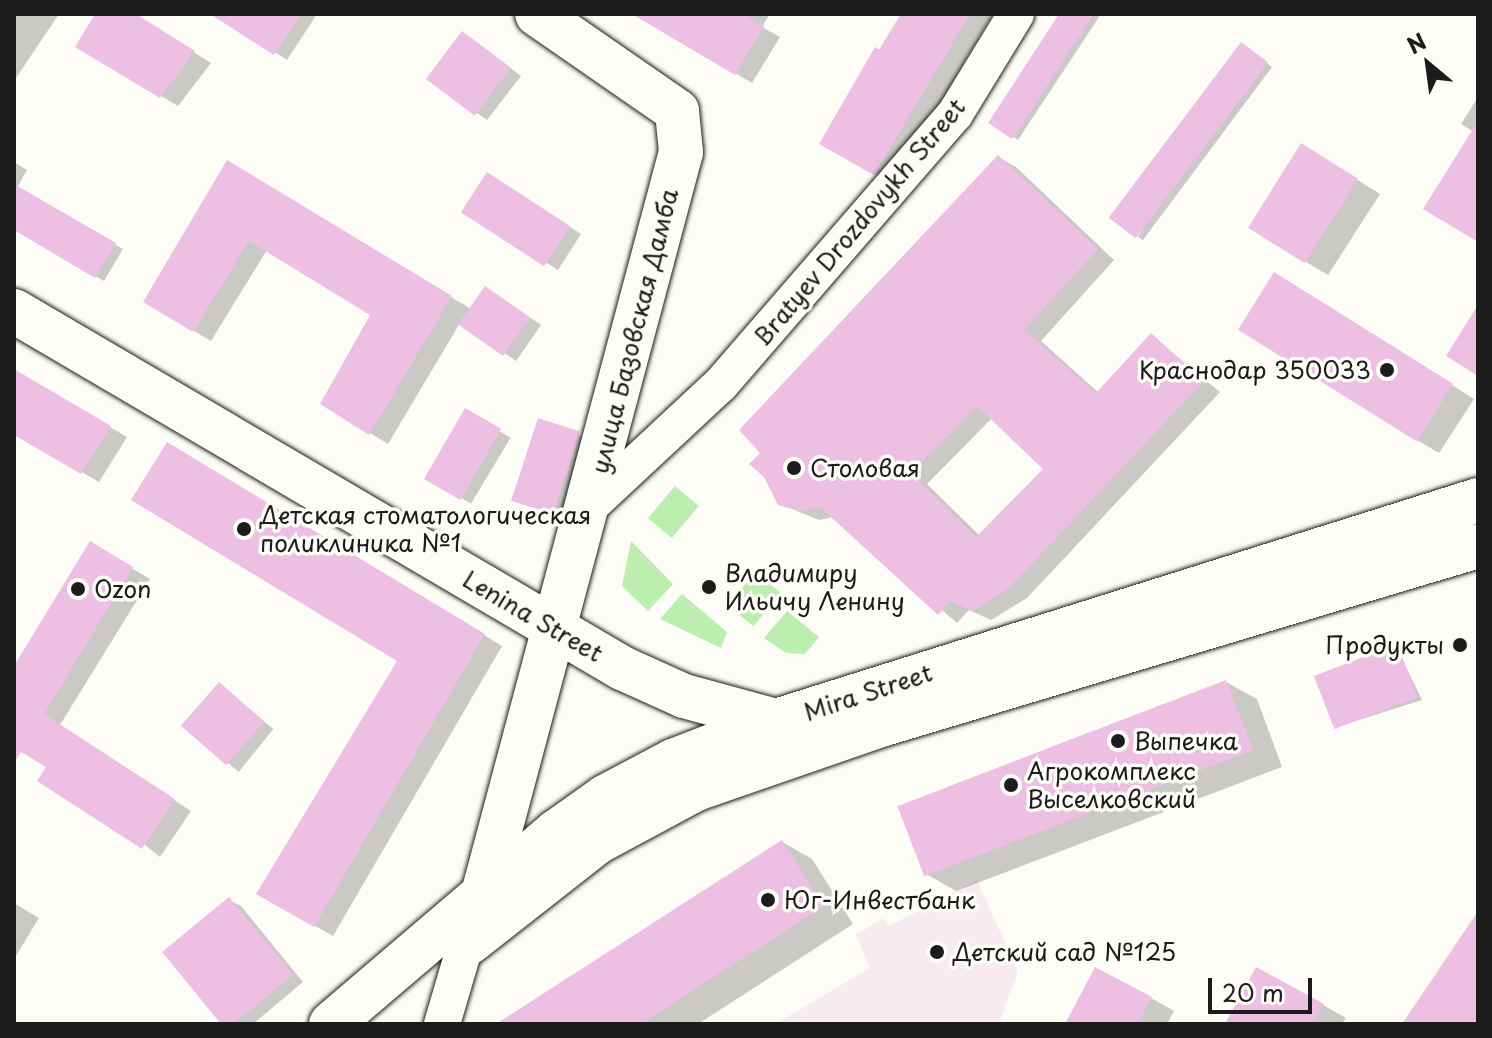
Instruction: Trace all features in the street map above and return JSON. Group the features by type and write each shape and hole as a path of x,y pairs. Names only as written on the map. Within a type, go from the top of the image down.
{"main road":[{"name":"улица Базовская Дамба","path":"465,946 483,892 589,507 681,152 677,111 657,92 537,14"},
{"name":"Lenina Street","path":"14,311 555,630 684,696 776,721"},
{"name":"Mira Street","path":"331,1024 483,892 605,797 673,761 776,721 1478,500"},
{"name":"Mira Street","path":"372,1024 599,841 696,789 884,724 1478,546"}],"street":[{"name":"Bratyev Drozdovykh Street","path":"589,507 721,384 955,114 1016,14"},
{"path":"442,1024 465,946"}],"shaded area":[{"name":"Детский сад №125","path":"977,880 1018,972 999,1024 775,1024 870,968 856,935 883,918 889,926"}],"green space":[{"path":"675,486 699,506 672,538 648,518"},
{"path":"631,541 673,584 648,611 622,586"},
{"path":"755,572 781,593 754,626 728,605"},
{"path":"682,594 727,632 721,648 660,619"},
{"path":"787,611 819,637 805,654 786,653 764,638"}],"building":[{"path":"95,14 136,14 195,51 160,98 75,47"},
{"path":"210,14 301,14 274,55"},
{"path":"632,14 744,14 764,26 735,75"},
{"path":"901,14 970,14 874,175 819,144 875,47 880,50"},
{"path":"1059,14 1094,14 1012,139 988,123"},
{"path":"462,31 511,68 475,116 426,79"},
{"path":"1241,42 1268,62 1136,238 1109,218"},
{"path":"1478,121 1478,242 1423,209"},
{"path":"1301,143 1358,179 1305,263 1248,228"},
{"path":"998,155 1098,249 1024,330 1096,393 1151,333 1204,381 1009,588 972,611 951,601 938,615 820,507 800,511 778,505 764,477 749,464 760,453 739,430","holes":["977,406 1043,469 976,537 911,473"]},
{"path":"227,160 452,296 369,435 320,404 370,315 249,241 193,332 143,302"},
{"path":"487,172 570,226 544,266 461,212"},
{"path":"14,184 116,243 95,278 14,230"},
{"path":"1274,272 1453,384 1417,441 1238,330"},
{"path":"485,286 530,318 503,356 458,325"},
{"path":"1478,305 1478,376 1446,356"},
{"path":"14,369 111,426 81,474 14,435"},
{"path":"465,408 501,429 460,500 424,479"},
{"path":"538,418 580,432 553,514 511,501"},
{"path":"167,442 485,634 314,927 256,894 397,661 131,500"},
{"path":"90,541 133,567 44,714 175,799 142,849 37,781 46,767 21,752 14,763 14,666"},
{"path":"1397,644 1417,697 1334,729 1314,676"},
{"path":"1226,680 1253,750 924,876 897,806"},
{"path":"219,682 264,721 226,765 181,726"},
{"path":"782,840 824,906 641,1024 496,1024"},
{"path":"229,897 293,975 233,1024 221,1024 162,952"},
{"path":"1478,911 1478,1024 1402,1024"},
{"path":"1095,967 1152,997 1138,1024 1065,1024"},
{"path":"1256,967 1324,1004 1313,1024 1225,1024"}],"place":[{"name":"Краснодар 350033","path":"1387,370"},
{"name":"Столовая","path":"794,468"},
{"name":"Детская стоматологическая поликлиника №1","path":"244,529"},
{"name":"Владимиру Ильичу Ленину","path":"709,587"},
{"name":"Ozon","path":"78,589"},
{"name":"Продукты","path":"1460,645"},
{"name":"Выпечка","path":"1118,741"},
{"name":"Агрокомплекс Выселковский","path":"1011,785"},
{"name":"Юг-Инвестбанк","path":"768,900"},
{"name":"Детский сад №125","path":"937,952"}]}
